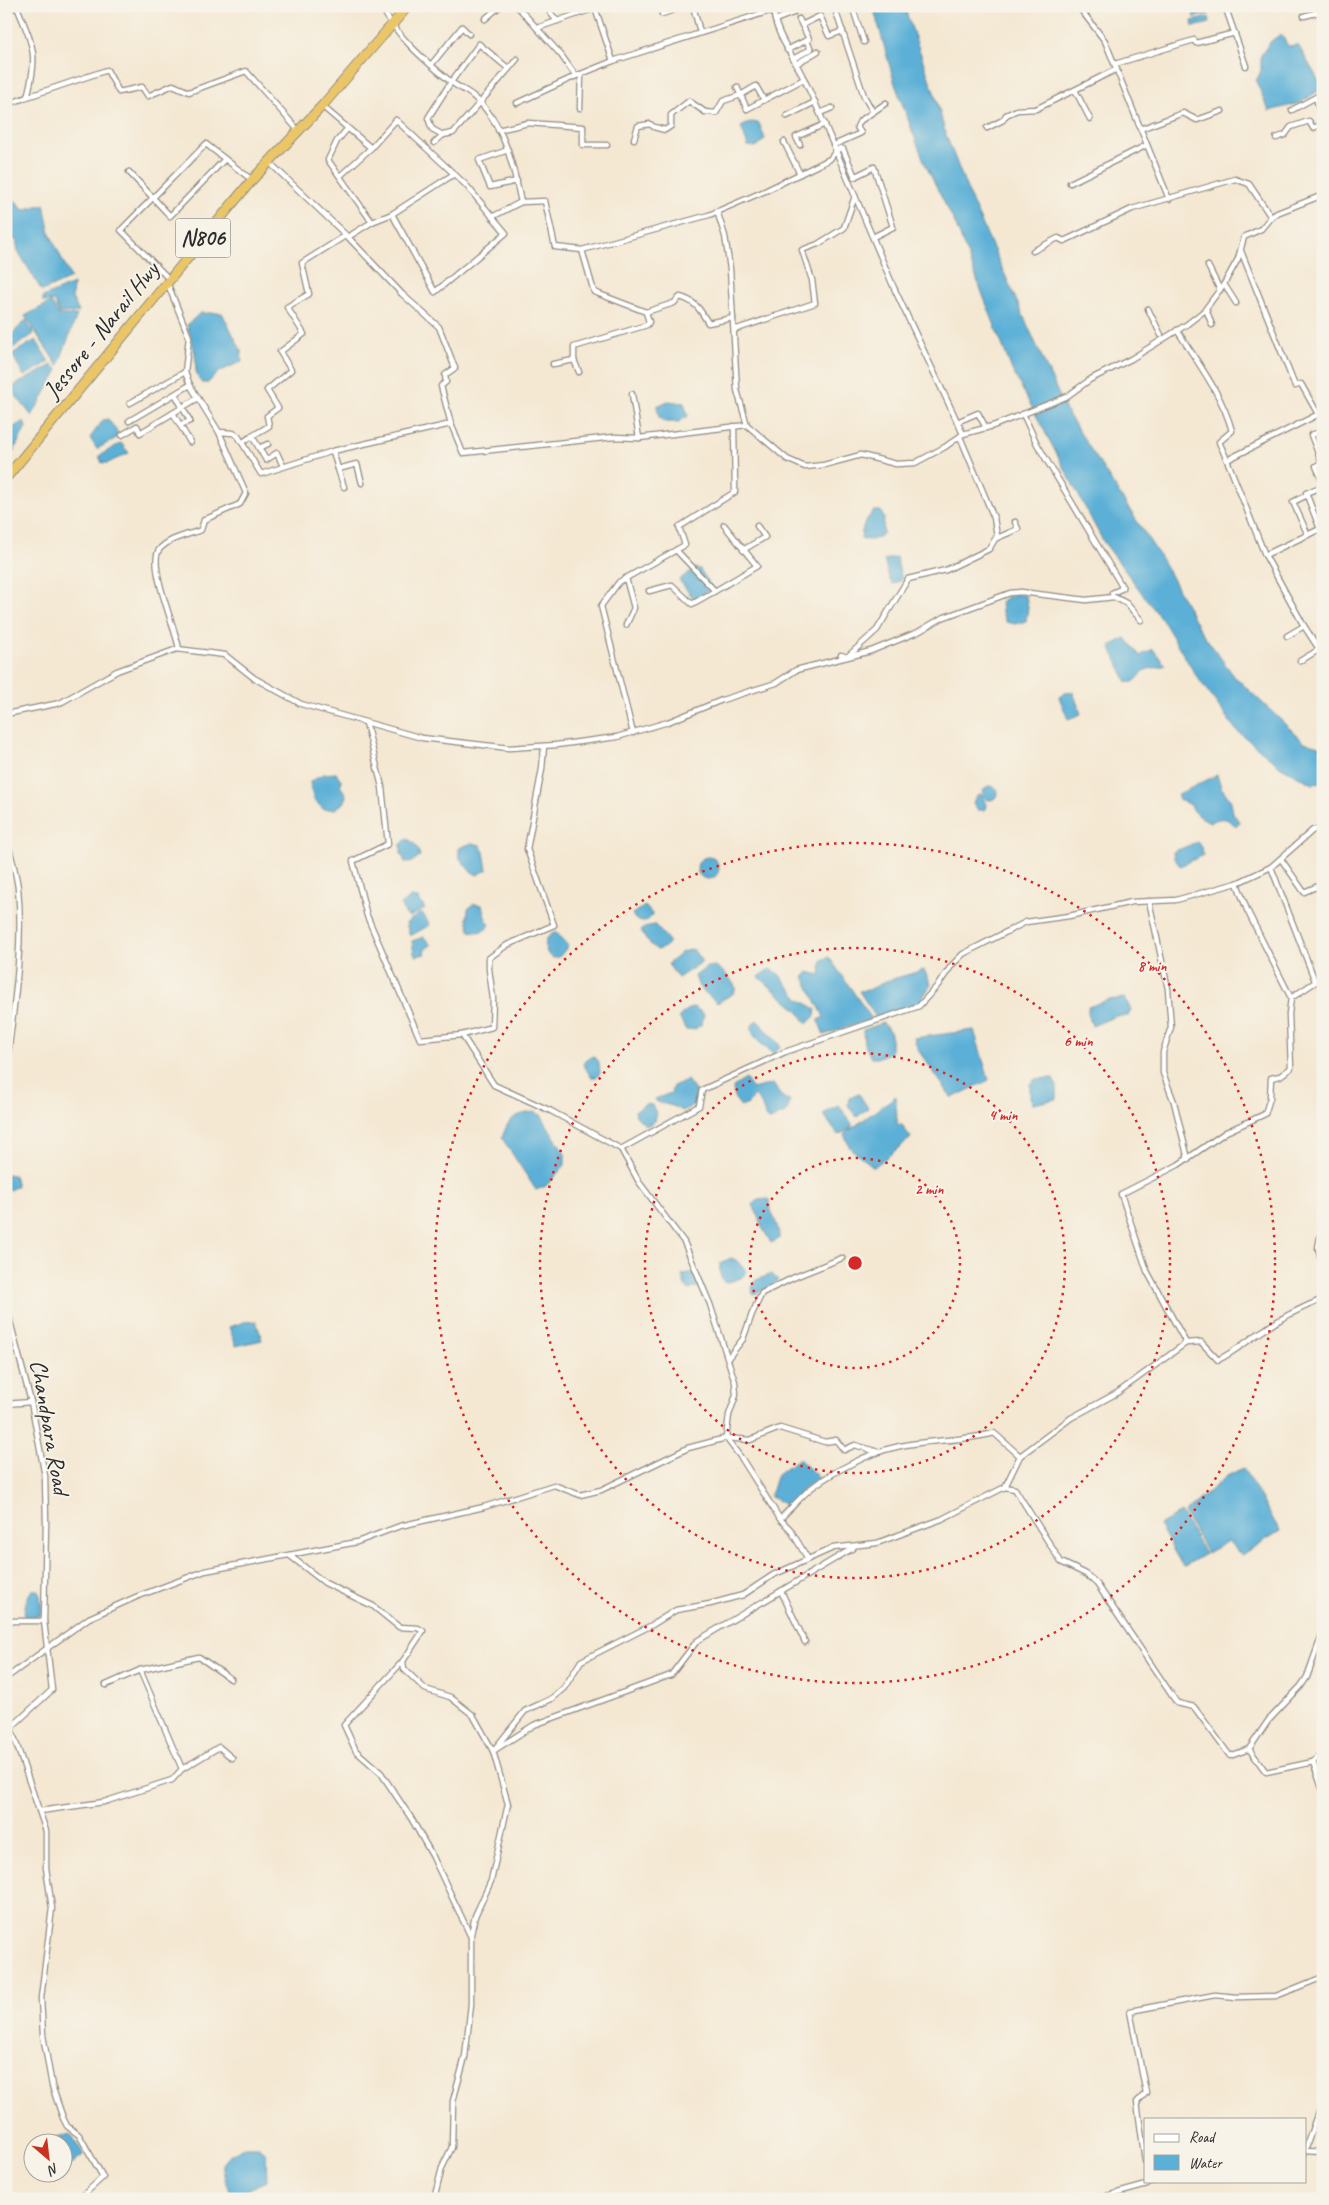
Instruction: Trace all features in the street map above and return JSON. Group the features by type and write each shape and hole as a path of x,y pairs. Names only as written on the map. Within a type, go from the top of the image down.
{"highway":[{"name":"Jessore - Narail Hwy","path":"6,478 252,180 322,106 408,6"}],"street":[{"path":"381,6 391,26 431,65 451,82 473,96 490,115 508,150 521,202"},
{"path":"484,19 500,6"},
{"path":"517,6 579,75 580,108"},
{"path":"545,6 557,21"},
{"path":"662,14 685,6"},
{"path":"693,6 700,32"},
{"path":"834,6 864,96 873,112"},
{"path":"852,6 864,42"},
{"path":"1078,6 1104,41 1168,199"},
{"path":"1226,6 1246,66"},
{"path":"6,12 16,7 34,48 34,73 28,97"},
{"path":"537,28 595,8 613,60"},
{"path":"517,103 613,60 773,8 775,20 788,50 825,124 873,237 957,422 994,518 997,536 989,549 946,570 908,579 877,630 847,657"},
{"path":"1304,16 1323,11"},
{"path":"775,20 793,13"},
{"path":"802,25 820,16 829,36 843,31"},
{"path":"788,50 809,38 799,19"},
{"path":"431,65 462,27 469,34"},
{"path":"987,128 1004,120 1006,115 1012,112 1021,109 1036,109 1116,67 1194,40 1196,44 1235,33"},
{"path":"794,62 811,50 806,40"},
{"path":"509,70 479,44 428,118 432,129 443,134 453,133 509,70 517,59"},
{"path":"794,62 818,51"},
{"path":"6,105 107,70 119,92 142,87 148,96 173,85 189,92 246,70 298,130"},
{"path":"737,87 747,109 804,79"},
{"path":"634,139 638,126 650,124 665,130 671,126 671,115 689,101 705,112 716,113 723,101 741,95 756,86 764,100"},
{"path":"1075,90 1090,119"},
{"path":"1292,110 1316,97 1323,115"},
{"path":"787,116 815,102"},
{"path":"834,146 861,133 857,127 860,120 886,104"},
{"path":"322,106 371,148"},
{"path":"820,113 832,108"},
{"path":"1144,128 1183,113 1197,120 1222,111"},
{"path":"340,176 371,148 396,120 454,174 506,233 435,292 392,214"},
{"path":"1276,138 1285,135 1291,127 1309,121 1313,128 1323,124"},
{"path":"498,130 528,123 583,126 583,145 607,145"},
{"path":"800,145 796,137 825,124"},
{"path":"348,128 337,141 328,160 372,222"},
{"path":"434,143 443,134"},
{"path":"784,142 800,174"},
{"path":"179,649 161,586 156,560 159,551 169,542 202,530 204,520 240,504 246,493 219,432 190,385 185,372 189,337 168,280 121,231 206,143 252,180"},
{"path":"1070,183 1147,145"},
{"path":"492,217 521,202 545,201 555,247 582,250 656,231 717,212 830,159 840,148 844,149 855,177"},
{"path":"508,150 479,160 490,187 517,180"},
{"path":"129,172 152,198 172,216 225,158"},
{"path":"268,162 402,294 439,327 455,368 445,375 446,382 441,386 451,424 464,453 614,437 639,438 747,425"},
{"path":"848,180 874,167 893,227 873,237"},
{"path":"242,442 269,426 267,416 278,408 268,390 291,370 280,352 304,334 287,307 309,294 302,264 372,222 392,214 454,174"},
{"path":"1032,251 1058,238 1064,241 1132,209 1237,178 1251,186 1271,217"},
{"path":"717,212 725,236 730,269 737,390 747,425 787,459 805,466 824,466 861,454 896,464 915,463 962,437 1066,397 1091,379 1130,359 1177,330 1206,309 1220,290 1241,250 1244,238 1261,229 1271,217 1323,195"},
{"path":"734,330 815,303 812,280 802,250 818,244 844,228 855,196"},
{"path":"582,250 594,292 646,312 674,304 680,297 690,299 699,306 708,323 733,318"},
{"path":"1227,460 1321,413 1301,384 1295,386 1241,250"},
{"path":"1208,266 1220,290"},
{"path":"1224,284 1236,303"},
{"path":"1148,309 1161,335"},
{"path":"1206,309 1212,325"},
{"path":"579,372 574,360 574,347 647,325 649,322 646,312"},
{"path":"1177,330 1215,391 1228,418 1232,431 1219,442 1265,555 1304,626 1323,655"},
{"path":"553,364 574,360"},
{"path":"130,403 185,372"},
{"path":"129,420 190,385"},
{"path":"174,394 190,421 180,425"},
{"path":"632,394 639,438"},
{"path":"122,435 137,426 140,433 198,398"},
{"path":"173,413 190,442"},
{"path":"957,422 978,413 986,428"},
{"path":"1023,414 1037,444 1123,588 1112,593"},
{"path":"219,432 233,432 238,436 261,474 333,451 451,424"},
{"path":"633,732 601,606 619,582 685,545 679,526 735,492 734,426"},
{"path":"1323,431 1312,435 1322,462 1316,466 1323,482"},
{"path":"252,436 266,460 277,453 283,466"},
{"path":"259,448 268,444"},
{"path":"333,451 344,486"},
{"path":"338,469 357,464 362,483"},
{"path":"1308,535 1292,502 1307,495 1306,493 1323,486"},
{"path":"1265,555 1320,528 1307,495"},
{"path":"997,538 1018,529 1015,522"},
{"path":"649,591 672,585 692,604 757,566 724,525"},
{"path":"743,550 764,537 757,526"},
{"path":"676,550 715,591"},
{"path":"626,578 634,608 626,625"},
{"path":"6,714 60,703 117,671 179,649 225,656 254,678 301,704 422,738 510,748 544,746 617,737 668,722 722,700 776,683 796,670 871,651 918,632 942,618 1010,593 1021,592 1086,600 1114,597 1126,603 1141,620"},
{"path":"1287,636 1304,626"},
{"path":"1300,661 1320,649"},
{"path":"841,655 847,657"},
{"path":"366,723 382,787 388,844 353,861 367,916 420,1039 462,1035 492,1027 493,999 488,969 489,958 507,945 554,925 527,849 542,769 544,746"},
{"path":"621,1149 699,1106 702,1090 718,1082 785,1052 919,1006 963,954 1026,922 1068,916 1132,902 1176,900 1237,883 1271,867 1313,830 1323,828"},
{"path":"6,836 18,888 19,923 15,992 6,1071"},
{"path":"1281,859 1304,892 1323,884"},
{"path":"1271,867 1315,981"},
{"path":"1186,1343 1147,1271 1121,1194 1188,1159 1226,1132 1265,1114 1270,1098 1271,1078 1280,1076 1291,1068 1289,1014 1291,998 1247,910 1237,883"},
{"path":"1149,901 1168,989 1170,1008 1171,1027 1163,1052 1163,1072 1174,1102 1188,1159"},
{"path":"1291,998 1323,977"},
{"path":"462,1035 494,1085 551,1111 621,1149 639,1182 684,1242 707,1297 728,1358 736,1395 729,1415 726,1438 742,1459 780,1519 790,1529 808,1559"},
{"path":"1323,1235 1320,1237 1318,1248 1323,1267"},
{"path":"728,1358 744,1339 752,1314 762,1293 842,1258"},
{"path":"493,1750 525,1711 551,1699 564,1688 581,1661 652,1625 676,1610 710,1604 743,1595 772,1575 833,1548 877,1543 932,1523 1005,1486 1020,1456 1071,1418 1117,1394 1186,1343 1201,1342 1218,1360 1238,1350 1264,1330 1304,1306 1323,1299"},
{"name":"Chandpara Road","path":"6,1306 31,1402 45,1476 44,1621 52,1690 11,1728"},
{"path":"6,1404 31,1402"},
{"path":"6,1678 47,1646 89,1618 145,1594 205,1572 357,1542 400,1526 484,1507 554,1485 580,1494 601,1490 688,1448 726,1438 750,1440 780,1428 824,1442 836,1440 844,1450 856,1445 878,1452"},
{"path":"780,1519 810,1489 838,1471 878,1452 897,1446 972,1439 994,1433 1020,1456"},
{"path":"1005,1486 1015,1489 1061,1562 1086,1574 1097,1584 1177,1703 1194,1707 1230,1756 1249,1749 1268,1721 1304,1681 1323,1632"},
{"path":"493,1750 534,1725 671,1675 697,1641 853,1548"},
{"path":"289,1555 324,1583 373,1606 399,1627 418,1628 423,1631 403,1661 344,1725 356,1751 381,1773 411,1818 433,1857 471,1936"},
{"path":"781,1591 805,1642"},
{"path":"6,1621 44,1621"},
{"path":"106,1685 140,1670 199,1657 231,1679"},
{"path":"403,1661 404,1669 425,1689 450,1697 473,1715 493,1750 508,1804 491,1881 475,1916 471,1936 470,2004 465,2057 454,2101 452,2147 442,2168 434,2199"},
{"path":"140,1670 182,1769"},
{"path":"6,1732 11,1728 46,1831 46,1868 52,1908 41,1998 43,2035 52,2086 67,2126 79,2135 102,2177 79,2199"},
{"path":"40,1811 104,1802 172,1780 182,1769 219,1747 232,1758"},
{"path":"1249,1749 1266,1772 1313,1762 1323,1752"},
{"path":"1313,1762 1323,1791"},
{"path":"1144,2154 1137,2102 1146,2093 1130,2012 1214,1995 1237,1997 1276,1996 1323,1976"},
{"path":"1306,2148 1316,2118 1323,2106"},
{"path":"1306,2151 1323,2152"},
{"path":"1096,2199 1147,2183"}],"water":[{"path":"873,6 904,6 935,95 946,135 971,199 1066,411 1162,560 1198,627 1234,676 1304,742 1323,747 1323,783 1313,784 1281,767 1236,730 1195,674 1165,624 1103,541 1012,370 955,223 926,166 913,133 894,81"},
{"path":"1207,7 1209,14 1194,17 1193,10"},
{"path":"1209,17 1210,23 1193,27 1192,21"},
{"path":"1281,34 1288,46 1298,45 1323,88 1300,103 1269,111 1256,81 1261,71 1261,55 1271,41"},
{"path":"751,122 759,123 765,139 756,147 748,146 741,127"},
{"path":"16,201 23,210 44,204 50,234 71,278 42,291 18,251 16,239 6,241 6,204"},
{"path":"73,284 72,298 79,312 59,313 54,301 43,302 43,297"},
{"path":"51,302 59,315 77,315 58,366 25,316"},
{"path":"200,313 222,313 241,350 242,361 219,372 208,383 202,383 197,375 195,354 187,325"},
{"path":"26,320 34,334 13,348 7,339"},
{"path":"36,340 49,362 24,376 12,354"},
{"path":"52,365 58,370 32,416 10,388"},
{"path":"668,401 684,403 688,416 678,422 666,422 659,417 657,406"},
{"path":"108,419 120,436 97,449 90,438 103,420"},
{"path":"24,421 26,427 11,456 13,460 6,464 6,432"},
{"path":"121,443 129,453 108,463 102,463 99,456"},
{"path":"874,511 881,511 884,519 883,534 872,540 861,538 865,523"},
{"path":"896,557 902,580 893,584 890,581 884,560"},
{"path":"695,568 700,569 712,588 694,599 679,580"},
{"path":"1017,594 1026,596 1028,607 1026,621 1015,624 1006,622 1001,602 1008,596"},
{"path":"1126,638 1140,656 1153,649 1165,665 1146,670 1135,681 1127,682 1110,646"},
{"path":"1073,692 1081,714 1068,719 1059,697 1065,693"},
{"path":"336,773 342,781 340,786 346,794 345,802 335,809 323,809 313,799 310,782 323,774"},
{"path":"1217,775 1221,787 1231,801 1233,813 1240,823 1236,827 1230,821 1224,819 1210,822 1204,819 1196,813 1191,805 1179,800 1177,795"},
{"path":"987,786 993,786 997,793 993,800 987,800 983,796 983,790"},
{"path":"981,794 986,804 985,810 978,810 973,803 975,798"},
{"path":"407,839 416,846 420,856 410,863 405,862 401,853 401,844"},
{"path":"1197,842 1202,847 1203,855 1180,866 1174,858 1173,852"},
{"path":"472,843 480,845 484,852 487,870 477,875 469,870 459,857 459,848"},
{"path":"708,857 716,860 719,868 716,876 708,879 700,876 697,868 700,860"},
{"path":"411,897 418,898 425,909 409,917 400,905"},
{"path":"474,904 482,905 485,917 490,925 486,929 476,932 470,931 467,919 468,909"},
{"path":"645,906 653,915 648,920 641,922 635,919 632,914"},
{"path":"419,914 423,914 430,925 410,936 406,923"},
{"path":"655,925 669,941 665,947 657,950 646,940 641,930"},
{"path":"556,932 568,946 559,957 553,958 547,953 546,943 548,938"},
{"path":"424,937 431,945 424,950 425,954 416,956 412,941"},
{"path":"693,949 702,962 678,978 668,964 682,952"},
{"path":"829,957 872,1019 824,1035 818,1020 824,1017 804,977 809,972 820,975 822,960"},
{"path":"716,966 729,977 736,988 734,993 717,1003 699,987 695,976 707,967"},
{"path":"769,969 778,973 799,999 816,1009 815,1016 807,1024 798,1011 759,977"},
{"path":"924,970 931,984 921,1001 877,1019 859,991 869,990 886,981"},
{"path":"1125,998 1131,1010 1128,1016 1116,1016 1092,1026 1088,1007 1108,1000"},
{"path":"694,1007 704,1014 702,1024 695,1029 686,1030 679,1017 686,1010"},
{"path":"757,1020 779,1044 780,1048 773,1054 757,1040 750,1028"},
{"path":"883,1023 891,1033 891,1052 877,1058 871,1058 864,1043 863,1030"},
{"path":"974,1030 989,1080 952,1098 918,1050 914,1038"},
{"path":"593,1056 599,1063 600,1073 597,1077 591,1077 583,1064"},
{"path":"1052,1078 1057,1086 1057,1099 1033,1104 1030,1097 1030,1084 1035,1079"},
{"path":"746,1079 752,1089 773,1084 781,1096 790,1101 787,1112 770,1120 766,1118 761,1103 755,1096 748,1104 741,1107 734,1097 733,1087"},
{"path":"687,1080 696,1092 694,1105 682,1111 673,1106 657,1102 655,1099 671,1093 673,1086"},
{"path":"859,1094 868,1108 857,1117 848,1105 849,1098"},
{"path":"896,1096 897,1124 902,1125 911,1138 874,1167 850,1148 844,1134"},
{"path":"646,1104 652,1105 656,1113 654,1122 646,1126 636,1116 635,1111"},
{"path":"839,1105 852,1124 851,1128 838,1135 823,1114"},
{"path":"535,1112 541,1115 565,1154 565,1165 546,1186 536,1190 502,1138 507,1126 513,1119 522,1114"},
{"path":"6,1174 14,1175 17,1186 6,1192"},
{"path":"769,1199 779,1234 779,1239 771,1243 753,1204 757,1200"},
{"path":"731,1258 736,1260 747,1272 741,1278 725,1283 720,1273 720,1266 721,1263"},
{"path":"695,1273 700,1286 689,1290 685,1285 682,1275"},
{"path":"772,1274 778,1280 772,1286 753,1295 752,1285 756,1280"},
{"path":"256,1321 262,1340 236,1346 229,1327 244,1322"},
{"path":"799,1459 819,1478 802,1490 790,1508 770,1496 777,1474"},
{"path":"1243,1468 1280,1531 1241,1555 1228,1541 1207,1553 1184,1513 1227,1476"},
{"path":"1181,1513 1205,1554 1183,1567 1159,1525"},
{"path":"32,1590 39,1590 42,1608 40,1616 24,1617 25,1606"},
{"path":"72,2136 84,2155 72,2165"},
{"path":"244,2147 258,2147 266,2153 267,2180 242,2193 232,2194 225,2179 222,2164 229,2155"}]}
